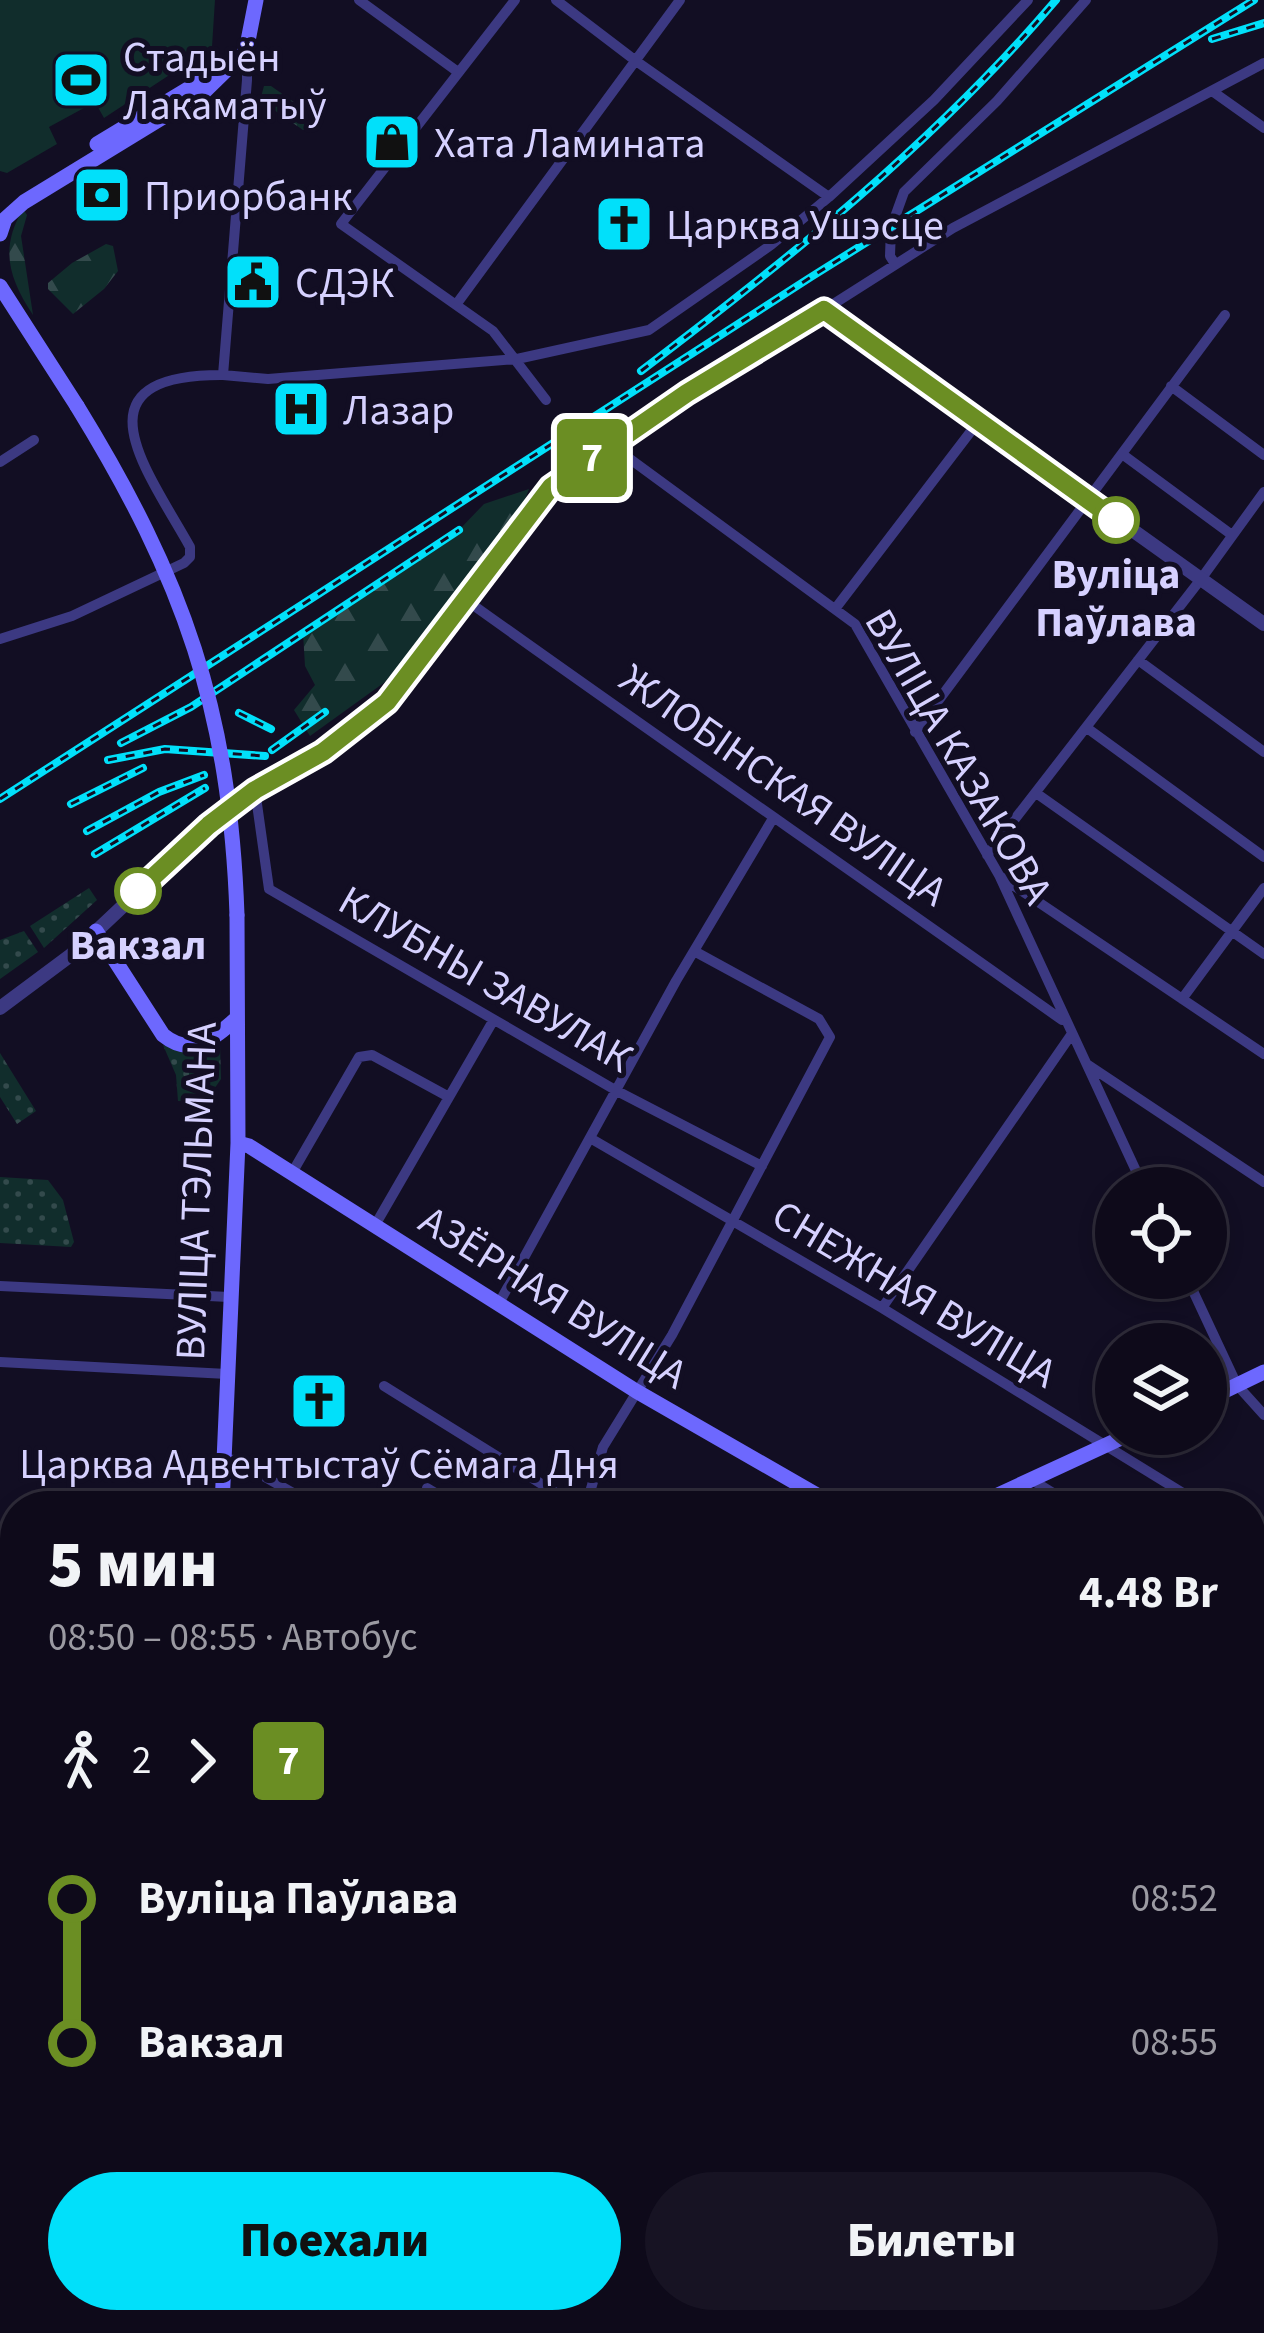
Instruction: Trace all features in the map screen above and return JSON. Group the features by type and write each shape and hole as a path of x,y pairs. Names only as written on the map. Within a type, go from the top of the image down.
{"main road":[{"path":"0,234 5,219 24,202 204,92 243,55 256,0"},
{"path":"0,207 145,113 198,82 214,78"},
{"name":"ВУЛІЦА ТЭЛЬМАНА","path":"0,276 4,292 128,488 158,550 184,610 220,744 234,852 238,1143 223,1491"},
{"path":"96,931 172,1042 196,1047 236,1017"},
{"name":"АЗЁРНАЯ ВУЛІЦА","path":"238,1143 636,1391 810,1491"},
{"path":"1227,1390 1264,1372"},
{"path":"1007,1491 1095,1450"}],"street":[{"path":"359,0 458,72"},
{"path":"515,0 340,224 458,302 493,331 546,400"},
{"path":"556,0 829,197"},
{"path":"458,302 680,0"},
{"path":"0,640 86,610 190,556 190,547 140,456 131,429 133,412 145,391 196,374 268,379 517,359 649,330 771,245 829,197 934,100 1028,0"},
{"path":"895,264 890,256 890,229 904,192 997,101 1086,0"},
{"path":"223,375 247,80 243,55"},
{"path":"0,1008 96,931 209,825 255,790 323,752 387,702 551,487 687,393 953,228 1264,63"},
{"path":"1212,91 1264,128"},
{"path":"824,310 1264,624"},
{"path":"915,732 1225,315"},
{"path":"1171,386 1264,455"},
{"path":"835,609 978,422"},
{"path":"0,462 34,440"},
{"name":"ВУЛІЦА КАЗАКОВА","path":"611,445 854,624 999,875 1134,1167"},
{"path":"1122,454 1232,535"},
{"path":"987,855 1264,492"},
{"name":"ЖЛОБІНСКАЯ ВУЛІЦА","path":"466,600 772,820 870,883 1065,1022"},
{"path":"1138,660 1264,752"},
{"path":"1087,728 1264,857"},
{"name":"КЛУБНЫ ЗАВУЛАК","path":"255,790 269,890 617,1091 762,1166"},
{"path":"1036,793 1264,954"},
{"path":"498,1305 772,820"},
{"path":"999,875 1264,1054"},
{"path":"1182,999 1264,888"},
{"path":"587,1491 603,1448 672,1335 830,1036 819,1019 694,951"},
{"path":"374,1227 494,1021"},
{"path":"882,1308 1070,1035"},
{"path":"292,1173 359,1057 372,1055 448,1097"},
{"path":"1086,1063 1264,1182"},
{"name":"СНЕЖНАЯ ВУЛІЦА","path":"590,1138 1095,1438"},
{"path":"0,1286 229,1298"},
{"path":"1197,1299 1238,1385 1264,1415"},
{"path":"0,1362 226,1374"},
{"path":"384,1386 557,1491"},
{"name":"СНЕЖНАЯ ВУЛІЦА","path":"1122,1455 1180,1491"},
{"path":"224,1459 235,1460 290,1491"},
{"path":"1032,1480 1050,1491"},
{"path":"427,1488 432,1491"}],"green space":[{"name":"Стадыён Лакаматыў","path":"0,0 215,0 212,47 104,118 95,102 49,127 57,144 7,173 0,171"},
{"path":"264,86 305,110 308,129 264,103"},
{"path":"23,209 27,215 21,236 33,315 10,262 11,237"},
{"path":"106,244 113,246 118,271 73,314 48,289 48,283"},
{"path":"529,489 516,522 385,682 310,736 294,710 315,685 305,666 303,633 459,530 484,504"},
{"path":"89,888 97,900 44,948 30,926"},
{"path":"24,931 38,952 0,979 0,940"},
{"path":"163,1045 183,1052 220,1045 221,1079 205,1102 178,1101 176,1075"},
{"path":"0,1053 36,1111 17,1124 0,1097"},
{"path":"0,1177 48,1180 63,1200 74,1242 71,1247 0,1243"}],"railway":[{"path":"641,371 859,197 961,102 1056,0"},
{"path":"0,799 811,277 1254,0"},
{"path":"1212,39 1264,23"},
{"path":"121,743 191,707 459,530"},
{"path":"272,750 325,712"},
{"path":"239,713 271,729"},
{"path":"108,760 165,749 265,756"},
{"path":"71,804 143,768"},
{"path":"87,831 159,792 204,775"},
{"path":"95,854 205,788"}],"bus line":[{"name":"7","path":"138,891 255,790 323,752 387,702 551,487 687,393 824,310 1116,520"}],"place":[{"name":"Стадыён Лакаматыў","path":"81,80"},
{"name":"Хата Ламината","path":"392,142"},
{"name":"Приорбанк","path":"102,195"},
{"name":"Царква Ушэсце","path":"624,224"},
{"name":"СДЭК","path":"253,282"},
{"name":"Лазар","path":"301,409"},
{"name":"Вуліца Паўлава","path":"1116,520"},
{"name":"Вакзал","path":"138,891"},
{"name":"Царква Адвентыстаў Сёмага Дня","path":"319,1401"}]}
